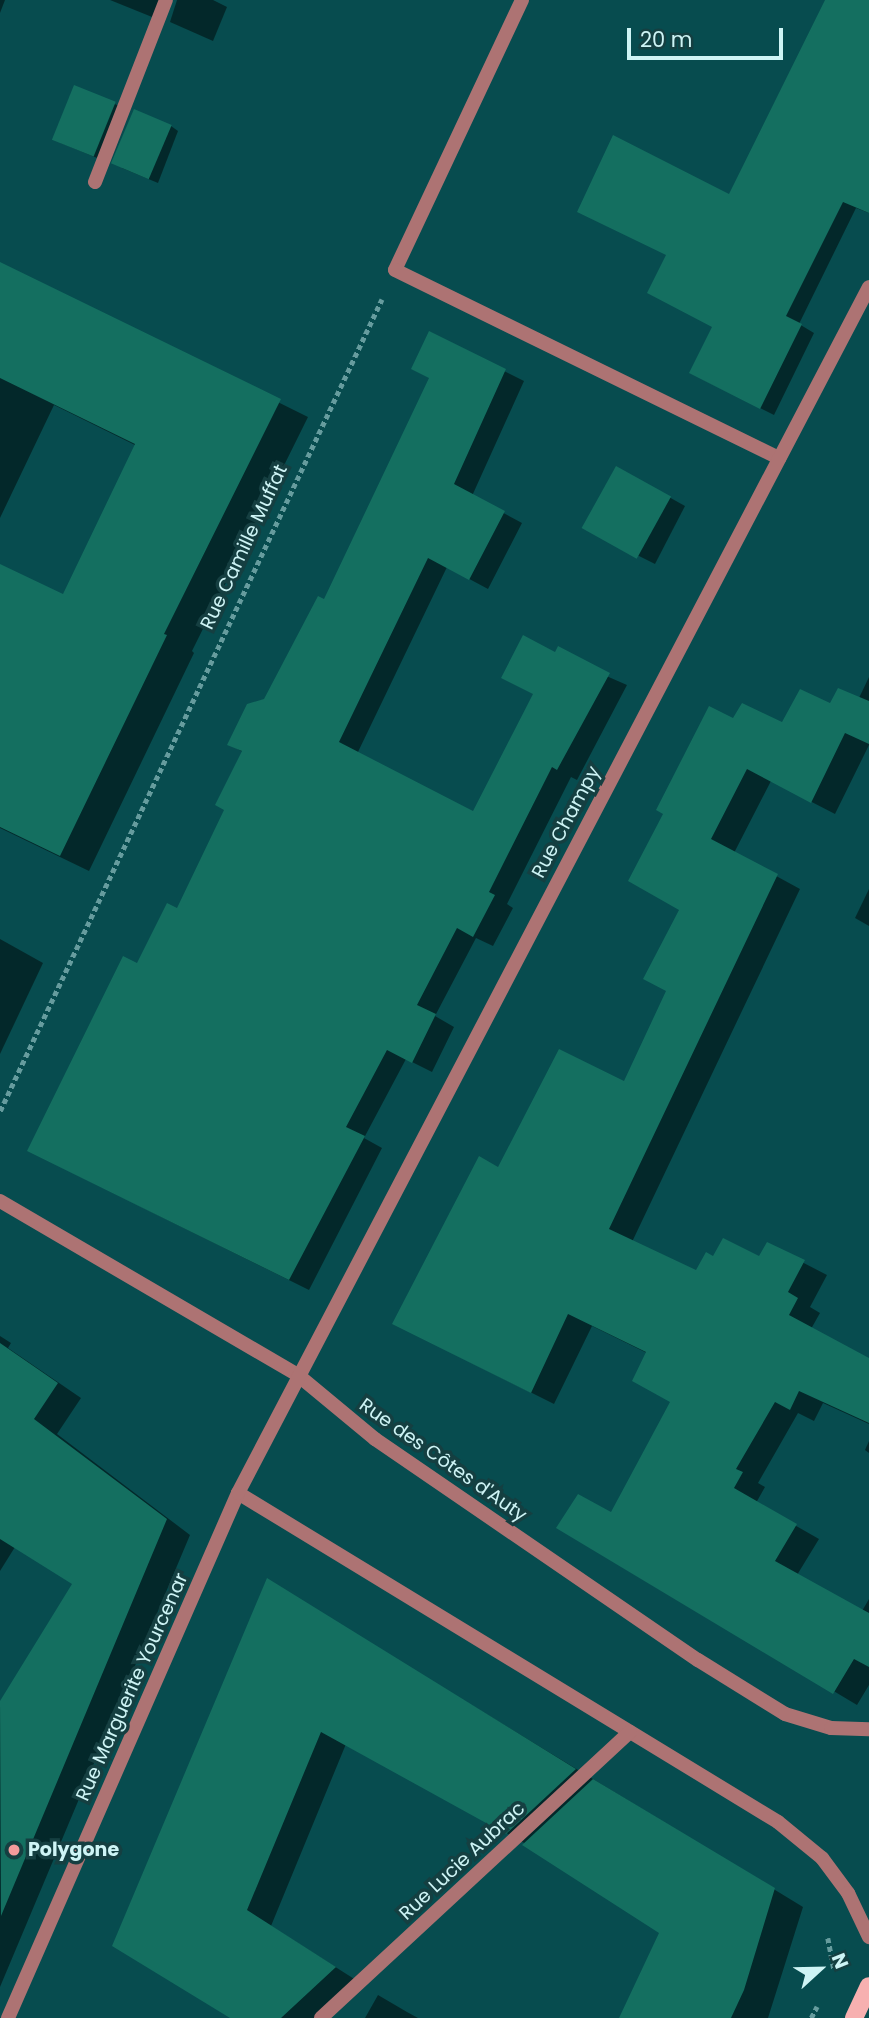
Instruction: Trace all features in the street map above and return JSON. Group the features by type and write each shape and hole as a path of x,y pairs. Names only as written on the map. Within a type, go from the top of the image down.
{"main road":[{"path":"854,2018 869,1986"}],"street":[{"path":"95,182 166,0"},
{"path":"522,0 395,270 779,457"},
{"name":"Rue Champy","path":"299,1376 869,287"},
{"name":"Rue des Côtes d'Auty","path":"0,1201 299,1376 375,1439 785,1714 831,1728 869,1729"},
{"name":"Rue Marguerite Yourcenar","path":"8,2018 238,1493 299,1376"},
{"path":"238,1493 778,1822 822,1858 848,1893 869,1937"},
{"name":"Rue Lucie Aubrac","path":"321,2018 630,1732"}],"path":[{"name":"Rue Camille Muffat","path":"0,1111 395,270"},
{"path":"826,1931 835,1966 831,1977"},
{"path":"811,2018 821,1997"}],"building":[{"path":"825,0 869,0 869,213 843,202 786,316 802,324 760,409 689,373 712,327 647,293 666,255 577,212 613,135 729,194"},
{"path":"74,85 116,102 94,157 52,140"},
{"path":"134,109 172,125 149,179 111,163"},
{"path":"0,262 281,399 164,634 167,635 60,856 0,827 0,564 63,594 135,444 0,378"},
{"path":"429,331 506,369 454,484 505,511 469,580 428,558 339,742 473,811 533,694 501,678 523,635 555,652 558,646 610,673 557,770 552,767 489,892 495,895 473,937 457,928 417,1005 436,1014 412,1063 387,1050 346,1127 365,1136 289,1280 27,1151 123,956 137,963 167,903 177,908 224,810 215,805 242,751 227,745 247,704 264,699 318,596 324,599 429,378 411,369"},
{"path":"616,466 671,497 637,559 582,528"},
{"path":"838,688 869,701 869,744 845,733 811,803 747,769 711,839 778,874 609,1229 696,1270 706,1252 713,1256 723,1238 759,1256 767,1242 805,1260 788,1292 798,1298 789,1315 869,1358 869,1423 799,1391 790,1410 775,1402 736,1469 743,1472 734,1488 797,1524 775,1561 869,1613 869,1667 854,1659 833,1694 556,1528 578,1494 611,1512 670,1402 632,1381 646,1352 568,1314 531,1393 392,1324 479,1156 498,1167 559,1049 624,1081 666,991 643,979 679,910 628,881 663,814 656,810 709,706 733,718 742,703 782,722 800,689 830,703"},
{"path":"0,1343 58,1383 34,1419 167,1519 1,1916 0,1701 72,1584 0,1539"},
{"path":"267,1578 576,1769 506,1834 321,1732 247,1910 336,1967 281,2018 230,2018 112,1946"},
{"path":"593,1779 775,1888 744,1990 731,2018 619,2018 659,1933 522,1845"}],"place":[{"name":"Polygone","path":"14,1850"}]}
